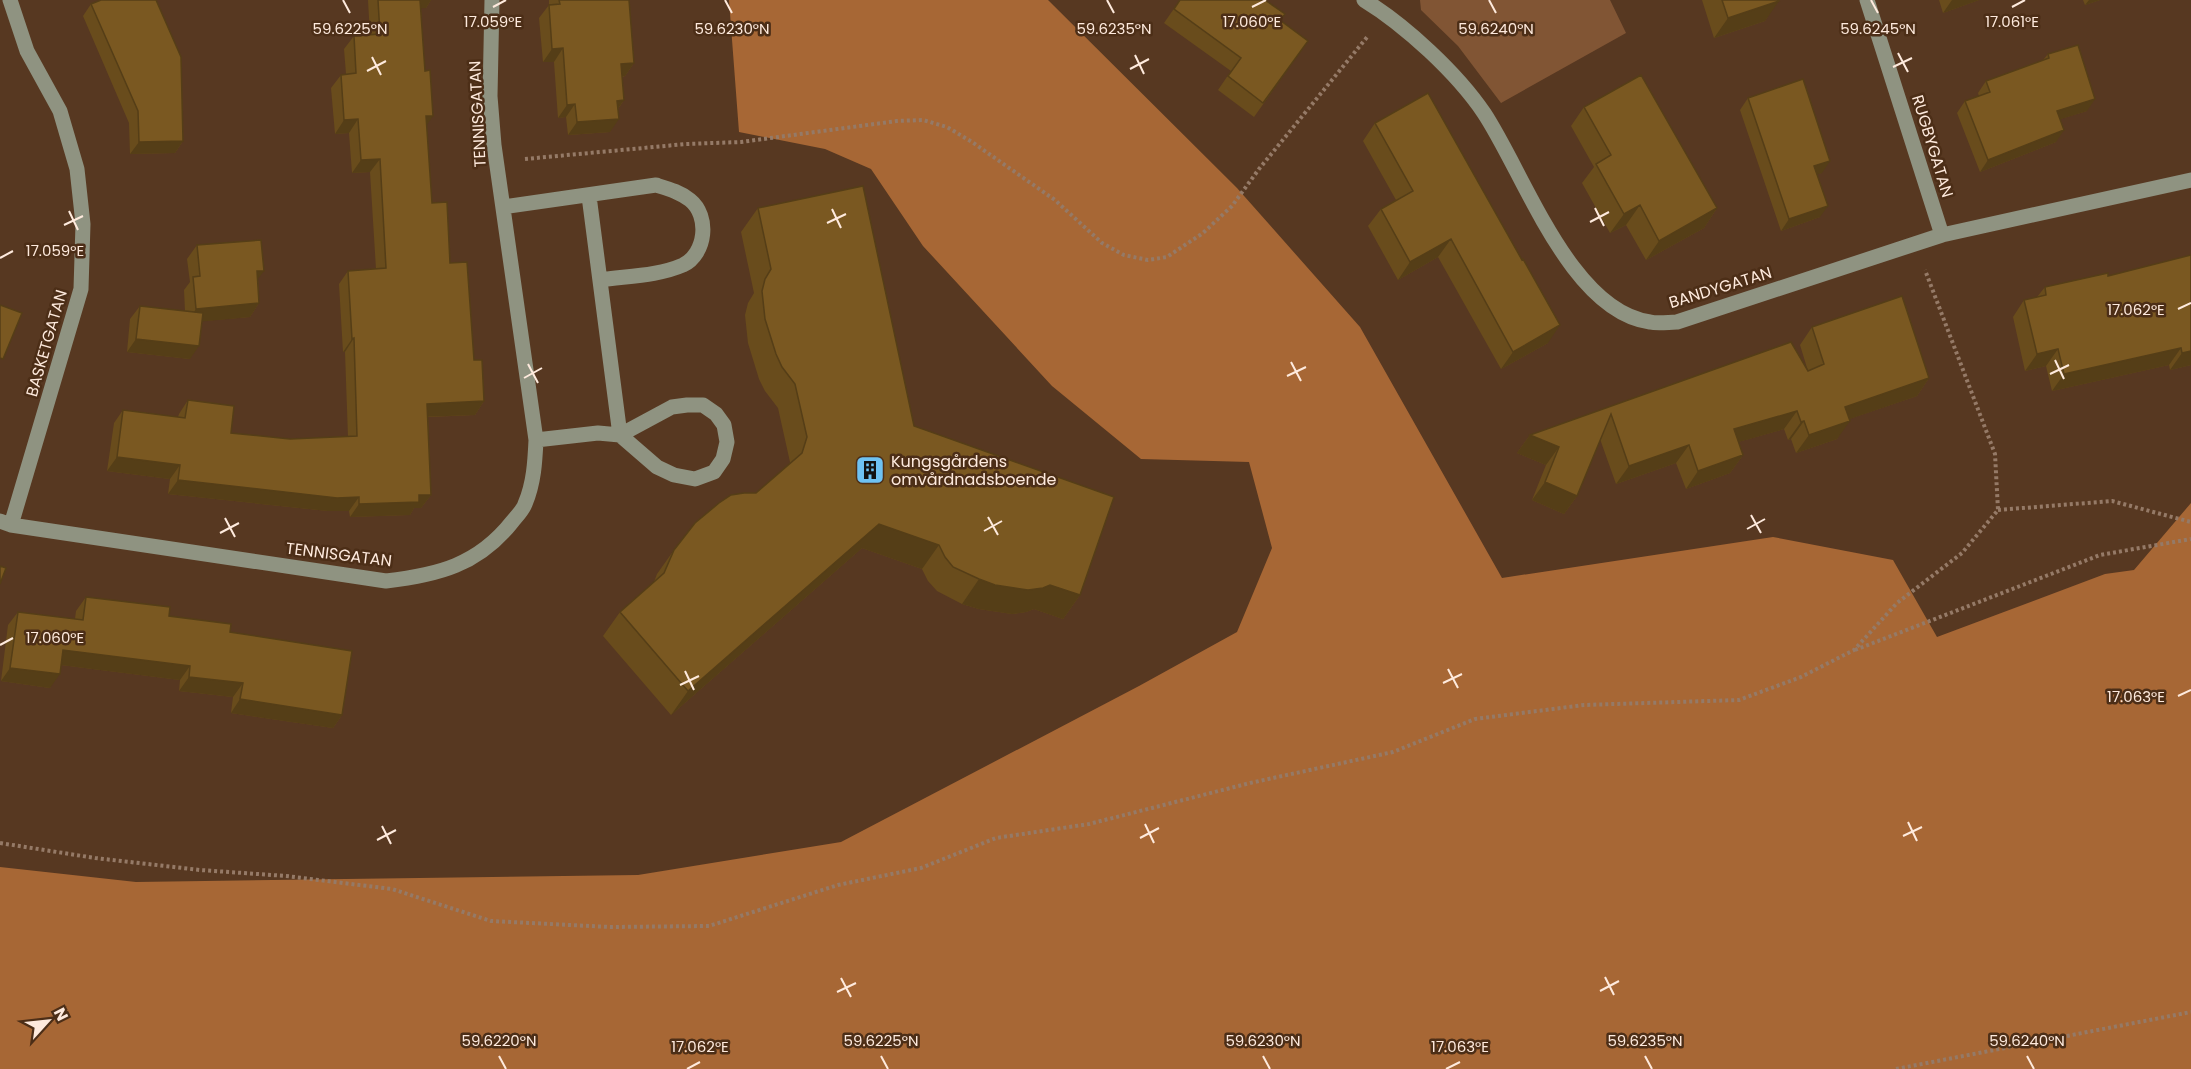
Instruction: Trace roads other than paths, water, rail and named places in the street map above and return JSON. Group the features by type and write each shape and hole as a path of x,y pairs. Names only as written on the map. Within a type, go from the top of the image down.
{"street":[{"name":"BASKETGATAN","path":"5,523 81,289 83,224 77,169 60,111 27,51 10,0"},
{"name":"TENNISGATAN","path":"5,523 386,581 423,576 458,566 498,540 525,506 534,470 536,440 496,161 490,96 492,0"},
{"name":"BANDYGATAN","path":"1364,0 1386,14 1449,70 1484,112 1566,258 1595,293 1621,312 1649,322 1677,322 1942,235 2191,180"},
{"name":"RUGBYGATAN","path":"1867,0 1942,235"},
{"path":"503,207 656,185 674,190 693,202 702,220 702,239 694,257 684,264 638,275 600,280"},
{"path":"536,440 598,433 620,435 672,407 703,405 716,414 724,425 727,442 723,459 714,472 695,479 674,475 657,467 620,435 589,196"}],"place":[{"name":"Kungsgårdens omvårdnadsboende","path":"870,470"}]}
